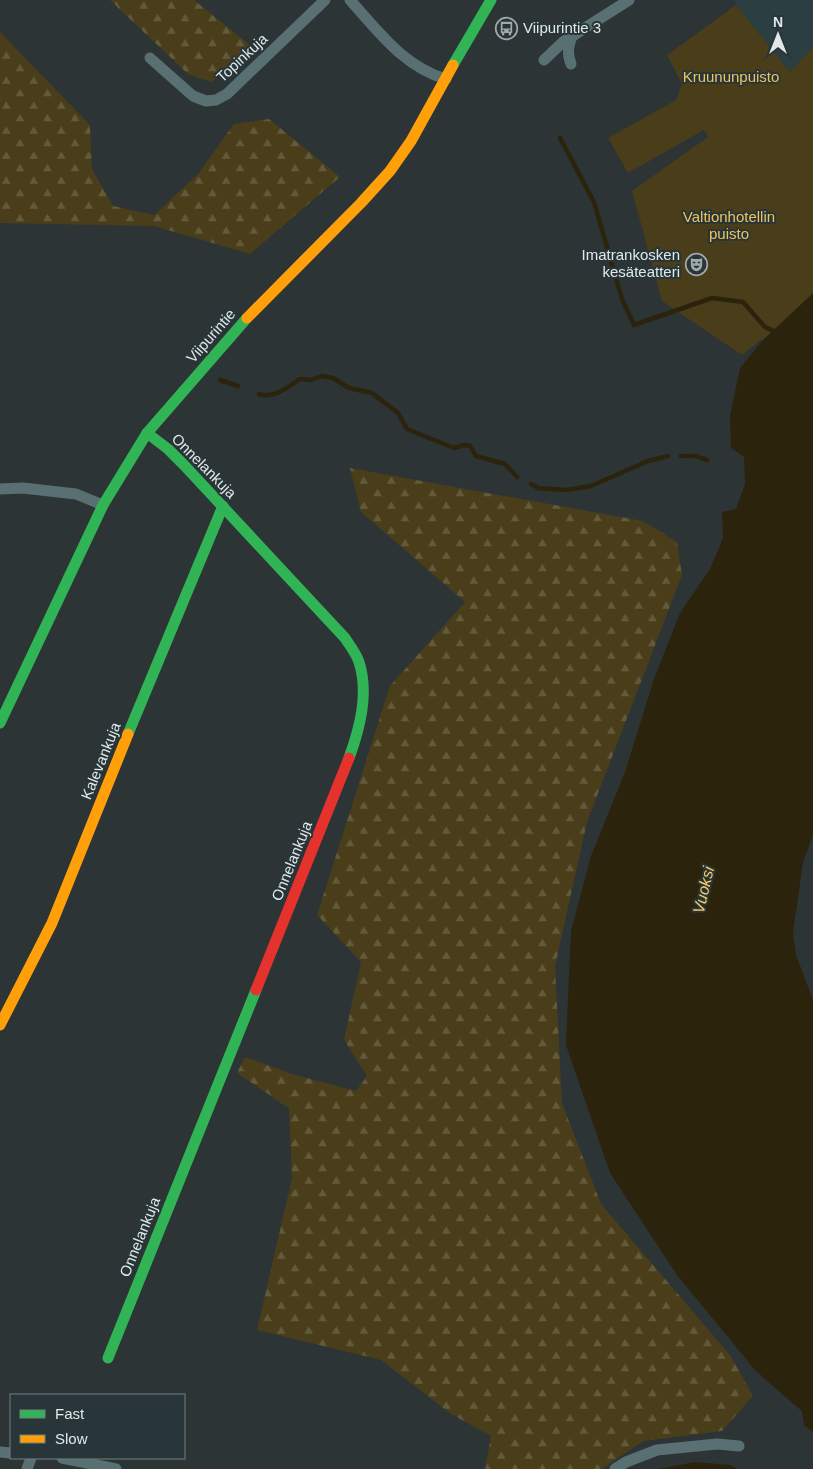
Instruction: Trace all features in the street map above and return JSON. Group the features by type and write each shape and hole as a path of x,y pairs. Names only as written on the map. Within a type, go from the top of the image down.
{"street":[{"name":"Topinkuja","path":"150,58 193,96 206,101 216,100 227,94 324,0"},
{"path":"350,0 391,46 421,70 446,79"},
{"name":"Viipurintie","path":"0,723 103,505 147,433 252,312 330,232 362,203 390,171 411,141 491,0"},
{"path":"544,60 563,42 629,0"},
{"path":"571,64 567,55 572,36"},
{"name":"Onnelankuja","path":"108,1358 317,838 345,773 362,711 363,686 359,662 345,638 168,449 147,433"},
{"path":"0,489 23,488 76,494 103,505"},
{"name":"Kalevankuja","path":"0,1025 52,923 138,709 223,506"},
{"path":"615,1469 626,1462 657,1450 717,1444 739,1446"},
{"path":"67,1459 116,1469"}],"shaded area":[{"path":"734,0 813,0 813,47 790,72"}],"green space":[{"path":"110,0 194,0 251,46 212,82 188,74"},
{"name":"Valtionhotellin puisto","path":"736,5 790,72 813,47 813,298 742,355 662,301 632,191 708,137 704,130 628,173 608,138 676,100 682,84 667,55"},
{"path":"0,32 90,125 92,169 113,206 154,215 198,174 234,124 269,119 340,177 250,254 154,226 0,223"},
{"path":"350,468 643,521 677,542 682,575 587,822 555,966 562,1103 601,1204 730,1355 753,1396 722,1431 643,1441 602,1469 485,1469 491,1436 451,1414 381,1360 257,1330 292,1178 289,1108 237,1073 245,1057 295,1075 356,1091 367,1076 344,1040 361,962 317,915 390,686 465,602 361,512"}],"water":[{"name":"Vuoksi","path":"813,293 813,835 803,862 793,933 796,955 813,1000 813,1432 804,1425 802,1411 755,1370 677,1275 610,1173 566,1045 571,931 591,856 625,772 654,679 680,613 710,569 723,538 722,512 736,509 745,484 744,457 731,448 730,416 740,368 763,340"},
{"path":"695,1462 730,1465 738,1469 658,1469"}],"waterway":[{"path":"560,138 594,202 622,299 634,325 712,298 743,302 765,327 778,333"},
{"path":"259,394 275,394 300,379 311,380 322,376 333,378 349,388 372,393 398,413 407,429 454,448 464,445 470,446 476,456 505,464 517,477"},
{"path":"220,380 238,386"},
{"path":"531,484 538,488 566,490 591,486 648,461 668,456"},
{"path":"681,456 695,456 707,460"}],"traffic: fast":[{"path":"453,65 491,0"},
{"path":"0,723 103,505 147,433 247,318"},
{"path":"147,433 168,449 184,465 345,638 353,650 362,674 363,698 360,723 349,758"},
{"path":"128,734 223,506"},
{"path":"108,1358 256,990"}],"traffic: slow":[{"path":"247,318 361,203 390,171 411,141 453,65"},
{"path":"0,1025 52,923 128,734"}],"traffic: jam":[{"path":"256,990 349,758"}],"place":[{"name":"Viipurintie 3","path":"507,28"},
{"name":"Imatrankosken kesäteatteri","path":"696,264"}],"park label":[{"name":"Kruununpuisto","path":"731,77"}]}
